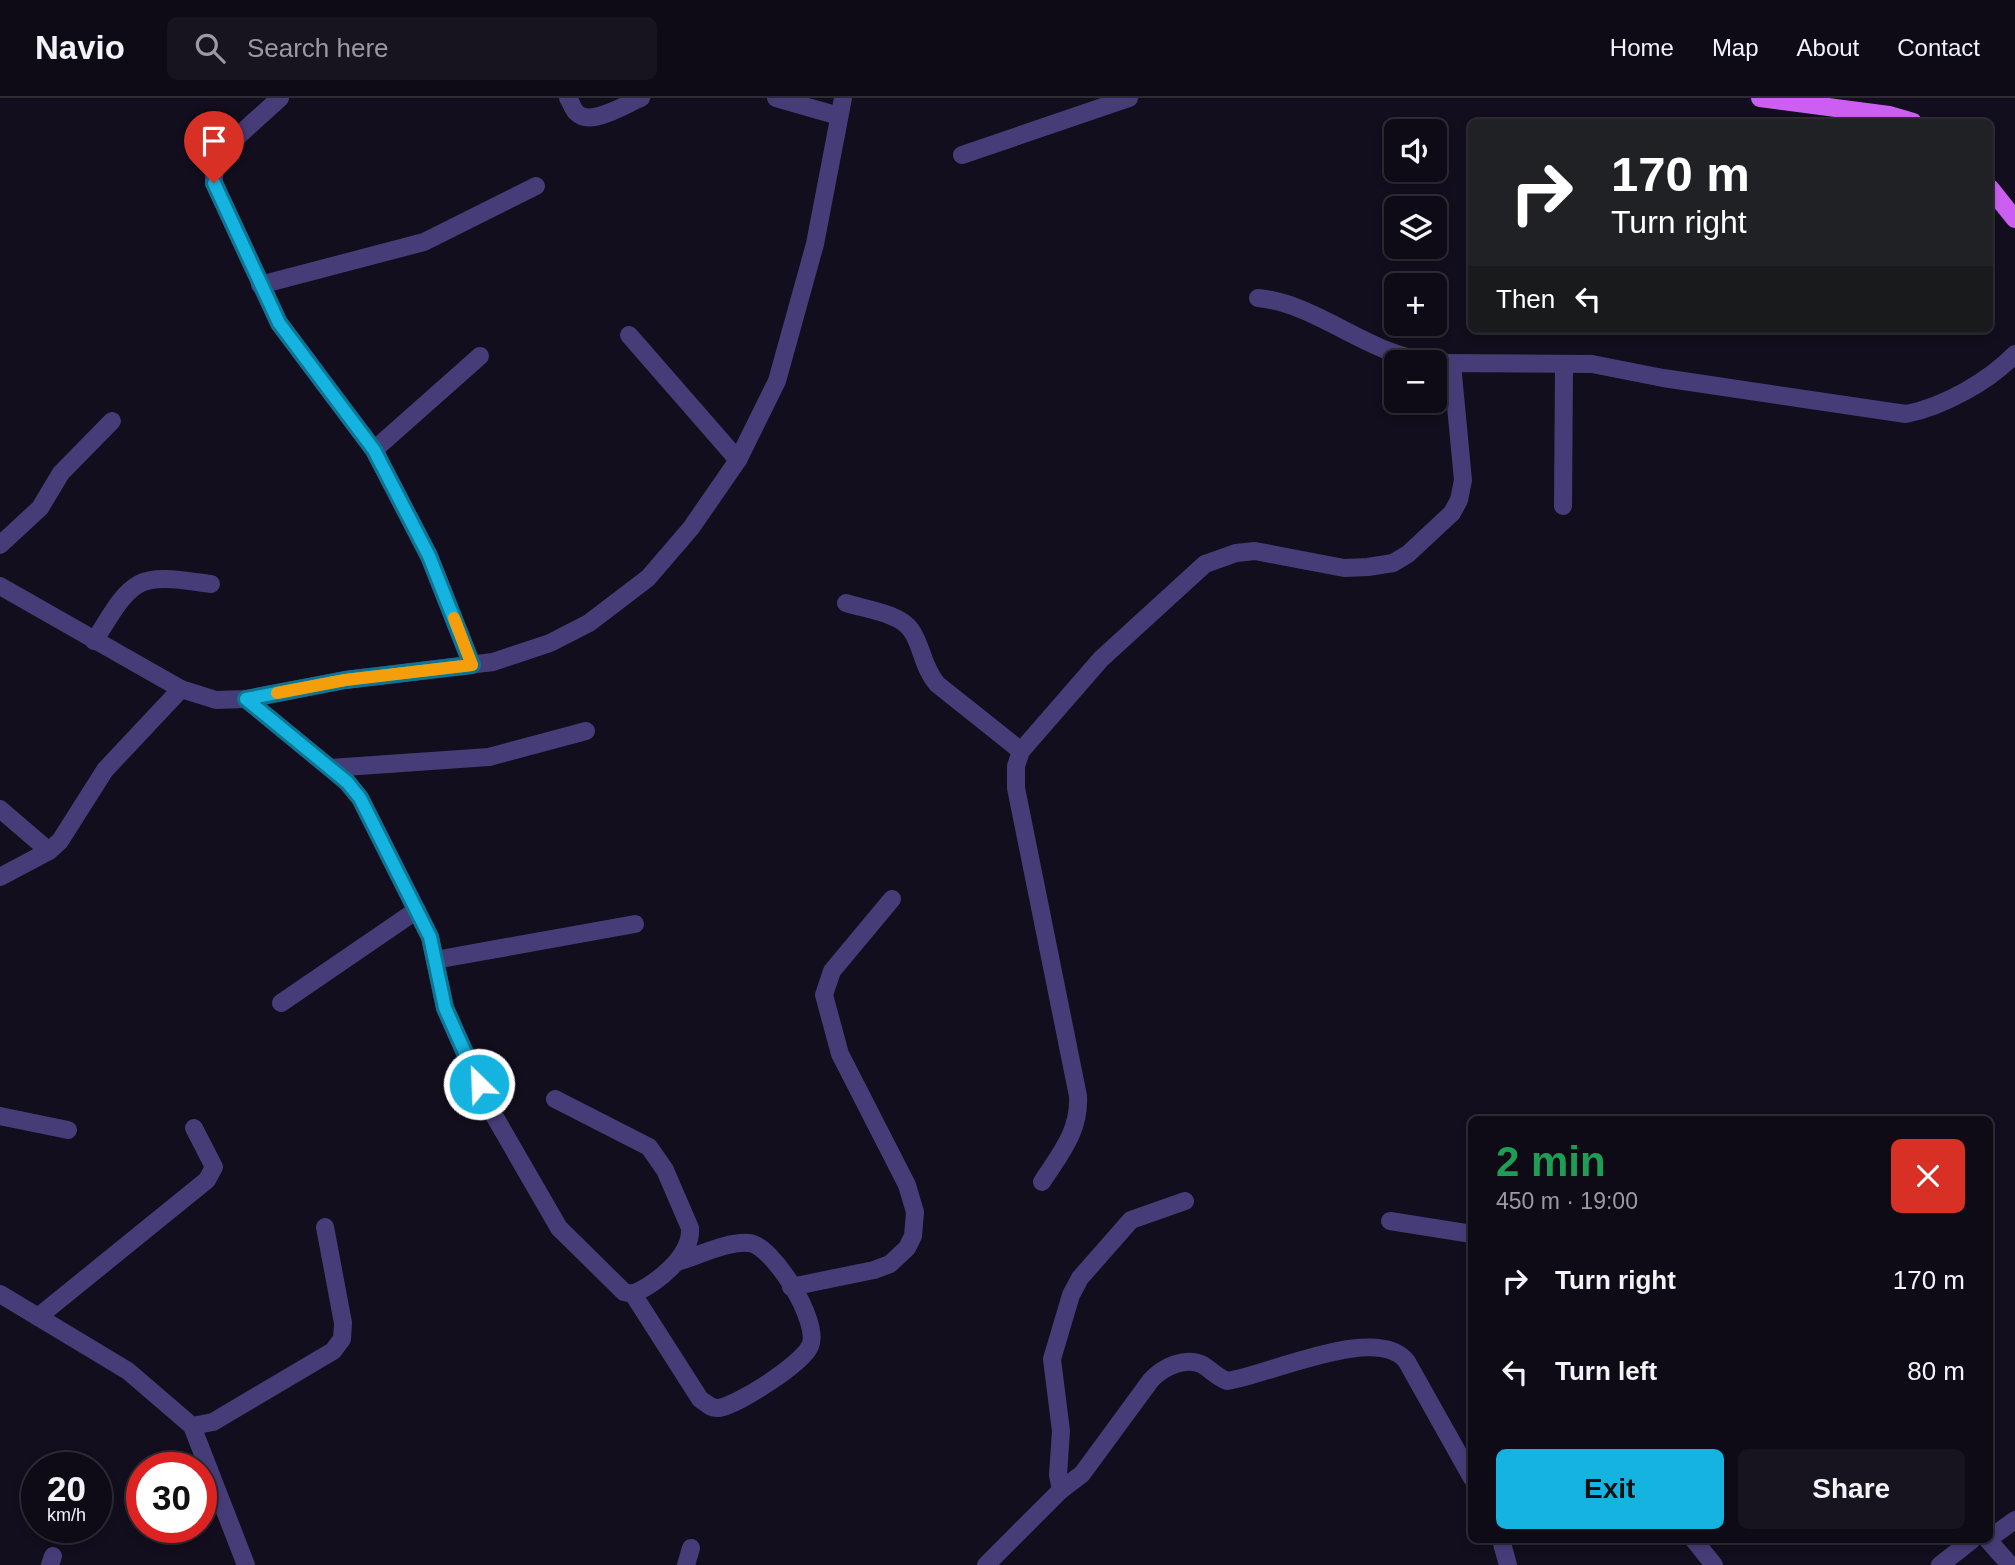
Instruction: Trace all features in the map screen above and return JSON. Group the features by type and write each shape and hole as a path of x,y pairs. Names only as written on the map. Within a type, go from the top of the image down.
{"main road":[{"path":"1760,98 1850,104 1903,119"},
{"path":"1993,192 2015,219"}],"street":[{"path":"280,98 226,147 214,166 214,183 279,323 374,450 429,556 472,665"},
{"path":"568,98 577,113 586,117 597,116 641,98"},
{"path":"776,98 839,116"},
{"path":"0,586 181,689 216,700 246,699 345,680 493,662 550,643 589,623 648,578 691,528 738,460 777,382 815,244 843,98"},
{"path":"962,155 1129,98"},
{"path":"260,285 424,242 536,186"},
{"path":"1258,298 1292,303 1370,345 1389,350"},
{"path":"629,335 738,460"},
{"path":"1447,363 1592,364 1663,378 1906,414 1925,410 1991,374 2015,354"},
{"path":"374,450 480,356"},
{"path":"1563,506 1564,364"},
{"path":"1042,1182 1076,1128 1079,1115 1078,1097 1016,788 1016,765 1021,751 1101,659 1205,565 1236,553 1255,551 1344,568 1393,563 1408,554 1452,513 1459,500 1463,480 1447,402"},
{"path":"0,545 40,508 61,473 112,421"},
{"path":"94,641 127,595 139,584 157,580 211,584"},
{"path":"846,603 902,621 912,631 926,671 937,684 1021,751"},
{"path":"0,877 49,851 60,841 105,771 181,689"},
{"path":"246,699 330,768 360,798 430,937 445,1008 488,1105 559,1228 624,1292 633,1294 700,1399 711,1407 720,1408 751,1393 803,1356 813,1339 810,1321 791,1287 772,1257 760,1245 748,1242 677,1262 633,1294"},
{"path":"330,768 489,757 586,731"},
{"path":"0,809 49,851"},
{"path":"791,1287 874,1270 890,1264 906,1248 913,1236 915,1212 907,1185 840,1054 824,995 832,971 892,899"},
{"path":"281,1003 417,910"},
{"path":"435,960 635,924"},
{"path":"555,1098 649,1147 665,1170 690,1228 691,1236 677,1262"},
{"path":"0,1116 68,1130"},
{"path":"38,1317 207,1181 214,1167 194,1128"},
{"path":"1061,1490 1058,1475 1061,1431 1052,1359 1071,1295 1080,1278 1131,1220 1185,1201"},
{"path":"1390,1221 1468,1233"},
{"path":"192,1426 214,1422 333,1351 342,1339 343,1322 325,1227"},
{"path":"0,1294 128,1371 192,1426 246,1565"},
{"path":"986,1565 1061,1490 1082,1474 1161,1369 1193,1362 1227,1381 1326,1351 1390,1348 1401,1354 1468,1471"},
{"path":"1993,1536 2015,1520"},
{"path":"1502,1543 1508,1565"},
{"path":"1696,1543 1714,1565"},
{"path":"1940,1565 1968,1543"},
{"path":"1992,1543 2010,1565"}],"slow traffic":[{"path":"277,693 345,680 472,665 454,618"}],"route":[{"path":"214,183 279,323 374,450 429,556 472,665 345,680 246,699 347,782 360,798 430,937 445,1008 479,1084"}]}
